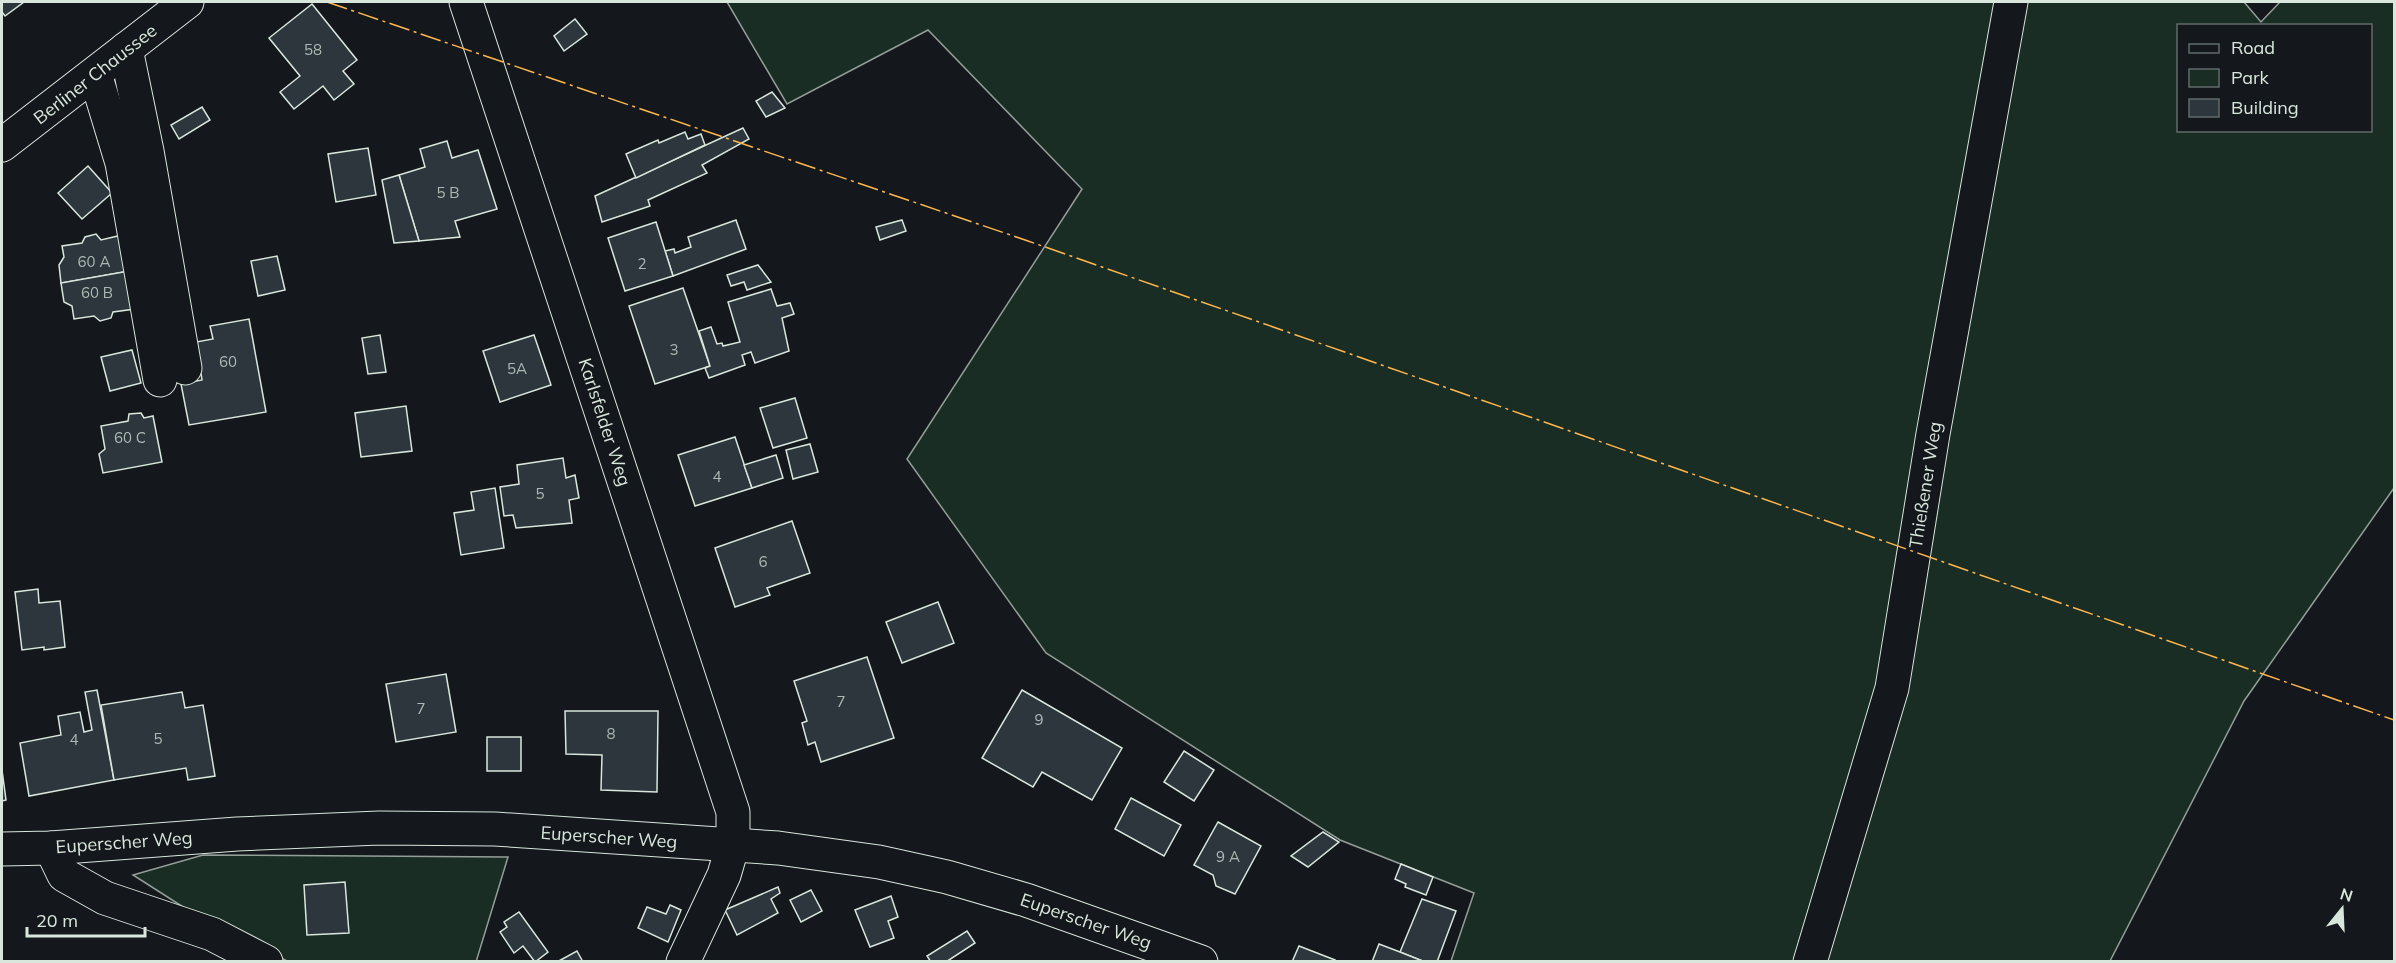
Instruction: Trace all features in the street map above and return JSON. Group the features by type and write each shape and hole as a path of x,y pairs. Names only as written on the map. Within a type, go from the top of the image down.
{"street":[{"name":"Berliner Chaussee","path":"2,146 188,2"},
{"name":"Karlsfelder Weg","path":"466,2 733,812 734,844"},
{"name":"Thießener Weg","path":"1810,962 1892,688 1935,423 2012,2"},
{"path":"94,74 122,163 173,374 147,151 126,49"},
{"name":"Euperscher Weg","path":"2,849 51,848 237,834 379,828 495,829 734,844 879,862 947,877 1026,900 1201,962"},
{"path":"683,962 724,874 734,844"},
{"path":"51,848 64,875 105,898 212,934 266,962"}],"green space":[{"path":"727,2 2244,2 2261,22 2280,2 2394,2 2394,488 2244,701 2110,961 1451,961 1474,893 1340,840 1046,653 907,459 1082,189 928,30 787,104"},
{"path":"203,855 508,857 476,962 287,961 191,912 133,875"}],"building":[{"path":"2,2 24,2 5,16 2,12"},
{"path":"312,4 357,60 343,71 354,84 334,100 323,86 294,109 280,92 300,76 269,38"},
{"path":"575,19 587,34 564,51 554,36"},
{"path":"772,92 785,108 766,117 756,101"},
{"path":"202,107 210,120 179,139 171,125"},
{"path":"743,128 749,139 702,165 707,173 648,200 650,206 602,222 595,196"},
{"path":"685,132 688,139 701,134 705,145 636,178 626,154 658,140 659,143"},
{"path":"447,141 452,158 478,150 497,209 455,221 460,237 419,241 399,175 425,167 420,149"},
{"path":"368,148 376,195 336,202 328,154"},
{"path":"88,166 112,193 82,219 58,193"},
{"path":"399,175 419,241 394,243 382,180"},
{"path":"736,220 746,249 673,276 665,251 674,249 675,253 691,247 688,237"},
{"path":"902,220 906,231 880,240 876,227"},
{"path":"656,222 673,276 625,291 608,238"},
{"path":"96,234 101,240 122,235 129,271 61,283 59,265 64,257 62,246 82,243 85,237"},
{"path":"277,256 285,290 258,296 251,261"},
{"path":"758,265 771,282 747,290 744,282 731,286 727,275"},
{"path":"129,271 135,309 113,312 111,318 100,321 94,316 74,319 72,306 64,302 61,283"},
{"path":"683,288 710,366 655,384 629,306"},
{"path":"771,289 777,306 790,303 794,314 782,318 789,351 755,363 751,352 742,355 745,365 709,378 705,368 710,366 699,331 711,327 717,344 722,343 723,346 740,342 728,302"},
{"path":"249,319 266,412 189,425 181,384 202,380 196,342 213,339 210,326"},
{"path":"380,335 386,372 368,374 362,338"},
{"path":"534,335 551,385 500,402 483,351"},
{"path":"132,350 141,383 110,391 101,357"},
{"path":"795,398 807,438 773,448 760,408"},
{"path":"406,406 412,451 361,457 355,413"},
{"path":"141,413 144,418 153,416 162,462 103,473 99,454 105,449 101,426 128,421 129,414"},
{"path":"735,437 752,488 695,506 678,455"},
{"path":"810,444 818,472 793,479 786,450"},
{"path":"776,455 783,478 752,488 744,465"},
{"path":"563,458 566,478 575,475 579,498 569,500 572,523 516,528 513,515 504,516 500,487 519,484 517,465"},
{"path":"495,488 504,548 461,555 454,513 474,510 471,492"},
{"path":"792,521 810,573 767,588 770,595 735,607 715,548"},
{"path":"38,589 39,603 60,601 65,647 22,650 15,592"},
{"path":"938,602 954,643 902,663 886,622"},
{"path":"867,657 894,738 821,762 815,742 808,745 802,723 807,721 794,681"},
{"path":"446,674 456,732 396,742 386,684"},
{"path":"97,690 114,780 29,796 20,743 61,735 58,716 80,712 84,732 92,730 85,692"},
{"path":"1022,690 1122,748 1092,800 1042,772 1033,787 982,758"},
{"path":"182,692 185,708 203,705 215,776 188,780 186,768 114,780 101,705"},
{"path":"565,711 658,711 657,792 601,790 602,755 566,754"},
{"path":"487,737 521,737 521,771 487,771"},
{"path":"1184,751 1214,770 1194,801 1164,782"},
{"path":"2,770 6,800 2,801"},
{"path":"1131,798 1181,825 1164,856 1115,829"},
{"path":"1218,822 1261,846 1235,894 1216,886 1213,875 1194,865"},
{"path":"1323,832 1339,842 1308,867 1291,856"},
{"path":"1401,864 1433,877 1426,895 1405,887 1406,884 1395,879"},
{"path":"345,882 349,933 307,935 304,885"},
{"path":"778,887 780,893 771,899 778,913 737,935 725,910"},
{"path":"811,890 822,911 801,922 790,900"},
{"path":"891,896 898,917 888,921 894,938 870,947 855,910"},
{"path":"1422,899 1456,911 1437,962 1425,962 1400,952"},
{"path":"670,905 681,910 668,942 638,928 647,907 666,914"},
{"path":"519,912 548,952 535,962 523,946 514,953 500,932 507,927 504,922"},
{"path":"967,931 975,943 946,962 931,962 927,956"},
{"path":"1379,944 1400,952 1425,962 1372,962"},
{"path":"1299,946 1335,960 1334,962 1292,962"},
{"path":"577,951 583,962 557,962"}],"power":[{"path":"327,2 1028,241 2394,720"}]}
